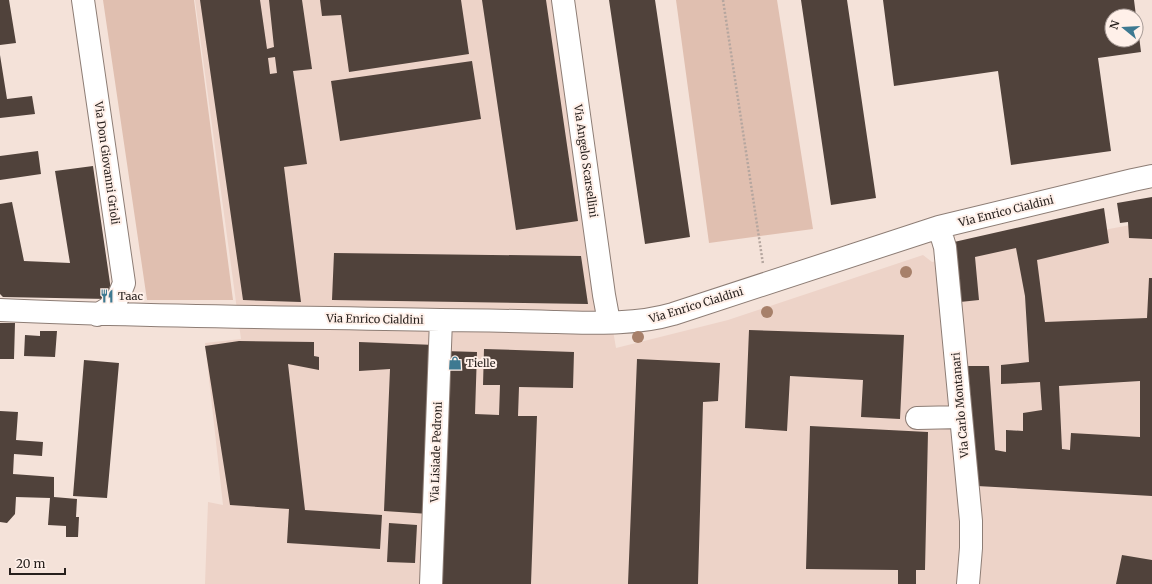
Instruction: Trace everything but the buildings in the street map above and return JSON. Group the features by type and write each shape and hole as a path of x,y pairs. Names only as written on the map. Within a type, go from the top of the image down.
{"street":[{"name":"Via Don Giovanni Grioli","path":"83,0 124,283"},
{"name":"Via Angelo Scarsellini","path":"563,0 609,322"},
{"name":"Via Enrico Cialdini","path":"0,310 153,316 609,322 640,321 656,319 673,314 939,227 1152,176"},
{"name":"Via Carlo Montanari","path":"939,227 945,247 971,520 971,548 968,584"},
{"path":"97,315 115,304 120,296 124,283"},
{"path":"124,283 132,300 137,306 153,316"},
{"name":"Via Lisiade Pedroni","path":"431,584 440,320"},
{"path":"917,418 961,417"}],"path":[{"path":"723,0 764,264"}],"shaded area":[{"path":"103,0 194,0 233,300 147,300"},
{"path":"195,0 557,0 616,348 728,320 923,255 932,262 1152,221 1152,584 205,584 208,502 223,505 205,343 241,339"},
{"path":"676,0 777,0 813,229 709,243"}],"place":[{"name":"Taac","path":"107,296"},
{"name":"Tielle","path":"455,363"}]}
